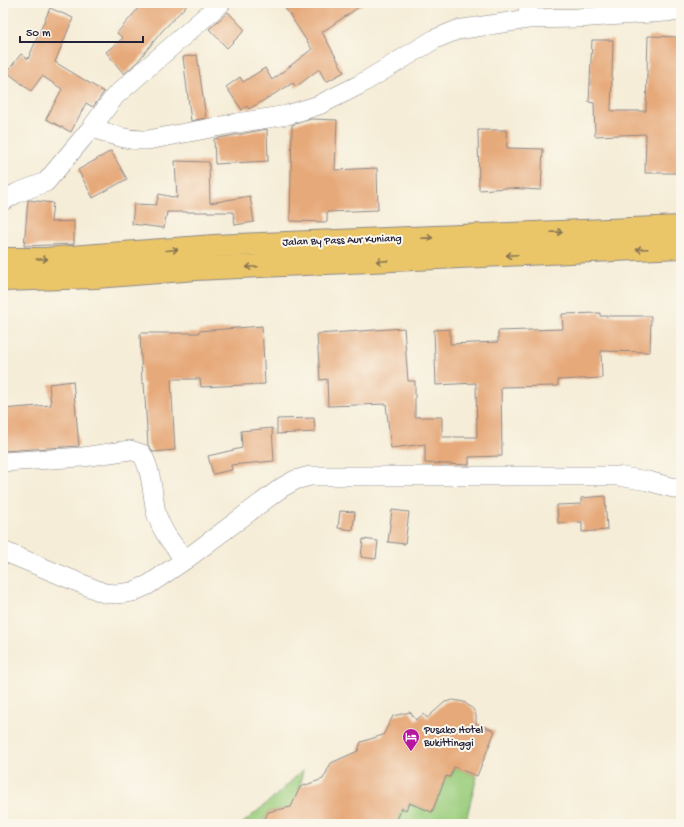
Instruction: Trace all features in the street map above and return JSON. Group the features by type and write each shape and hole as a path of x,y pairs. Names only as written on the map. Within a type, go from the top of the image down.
{"highway":[{"name":"Jalan By Pass Aur Kuniang","path":"3,280 96,277 196,258 681,227"},
{"name":"Jalan By Pass Aur Kuniang","path":"3,259 196,258 681,247"}],"street":[{"path":"3,201 16,193 46,182 92,127 115,96 221,3"},
{"path":"92,127 118,138 133,141 148,140 237,122 287,115 319,105 359,85 435,40 457,30 528,11 577,18 681,12"},
{"path":"3,462 83,457 130,450 142,454 147,462 156,512 163,531 184,560"},
{"path":"3,551 104,593 111,594 132,592 148,585 281,488 295,480 310,476 617,476 648,481 681,490"}],"green space":[{"path":"455,767 477,776 465,824 395,824 402,808 406,810 409,803 432,812 446,776 450,777"},
{"path":"303,770 300,787 301,810 286,808 268,812 263,824 242,824 280,792"}],"building":[{"path":"143,3 189,3 162,31 138,61 124,74 106,52 123,38 117,33"},
{"path":"282,3 365,3 322,32 344,72 326,82 319,69 296,87 293,83 249,109 247,106 242,110 226,87 240,77 243,82 265,68 272,80 312,49"},
{"path":"50,8 73,18 55,62 104,92 93,107 86,103 71,132 46,119 62,89 42,76 31,91 7,72 21,54 28,59"},
{"path":"228,12 245,30 227,48 209,29"},
{"path":"648,36 681,37 680,173 645,173 646,134 595,136 594,103 589,102 592,40 613,40 611,111 646,111"},
{"path":"197,55 206,118 191,121 183,57"},
{"path":"311,119 337,120 335,170 377,168 378,210 327,212 327,222 290,221 292,125"},
{"path":"267,129 268,161 215,164 214,139"},
{"path":"478,130 506,130 507,148 543,149 541,190 507,188 479,190"},
{"path":"111,151 127,179 93,198 78,170"},
{"path":"175,161 209,162 210,203 250,196 254,222 235,225 233,212 167,212 164,228 132,224 134,204 156,205 159,194 177,198"},
{"path":"28,200 53,203 51,222 74,221 74,244 24,246"},
{"path":"600,313 600,316 651,316 650,352 601,351 602,378 558,380 558,386 501,387 502,456 469,457 469,465 425,463 425,444 391,448 386,404 328,406 327,379 320,380 317,334 404,328 408,381 415,381 415,417 442,417 442,437 477,437 476,383 436,385 434,330 450,329 450,344 498,342 498,331 563,329 562,314"},
{"path":"262,326 265,384 201,387 200,379 171,379 175,450 153,452 148,445 144,383 142,383 140,333 199,333 199,331"},
{"path":"73,381 79,446 3,451 3,409 51,405 49,384"},
{"path":"314,418 315,432 277,434 277,419"},
{"path":"272,428 274,461 231,465 232,470 213,474 208,456 242,448 241,431"},
{"path":"605,496 607,530 582,532 582,522 558,523 557,505 581,504 581,498"},
{"path":"392,510 409,512 405,544 388,542"},
{"path":"340,511 355,512 353,530 338,528"},
{"path":"363,539 378,541 376,559 361,557"},
{"name":"Pusako Hotel Bukittinggi","path":"453,700 464,702 473,709 476,715 476,723 495,731 477,776 454,767 450,777 446,776 432,812 409,803 406,810 402,808 395,824 263,824 268,812 291,807 300,787 323,779 331,763 358,751 361,742 383,735 393,716 410,712 416,720 424,714 427,718 445,702"}],"place":[{"name":"Pusako Hotel Bukittinggi","path":"411,752"}]}
